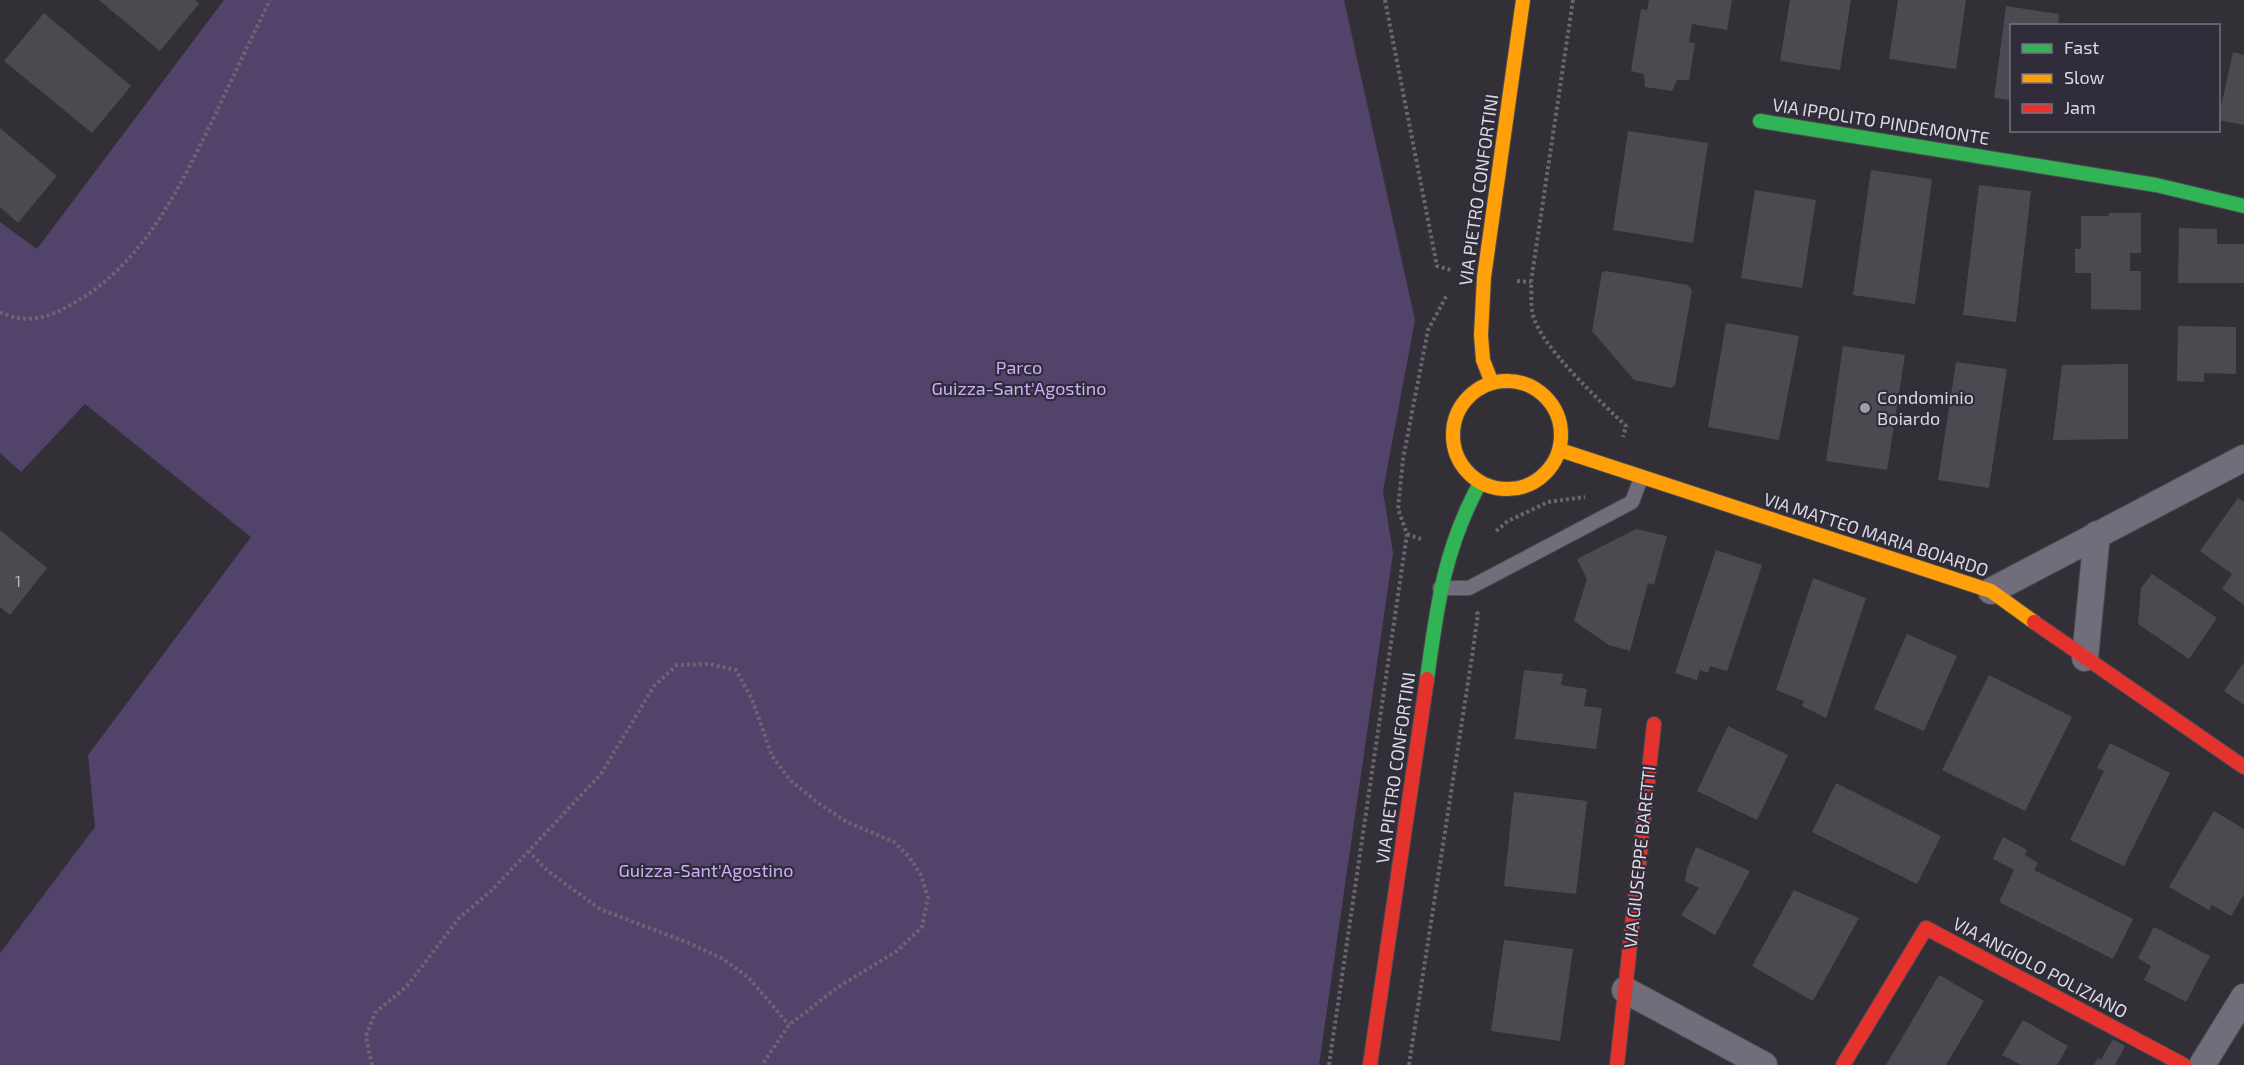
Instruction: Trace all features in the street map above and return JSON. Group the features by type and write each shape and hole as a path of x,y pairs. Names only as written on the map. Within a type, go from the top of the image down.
{"street":[{"name":"VIA PIETRO CONFORTINI","path":"1492,383 1483,360 1481,335 1484,277 1523,0"},
{"name":"VIA IPPOLITO PINDEMONTE","path":"1760,121 2156,185 2244,206"},
{"path":"1508,381 1524,383 1539,391 1551,403 1559,417 1560,450 1551,467 1536,481 1518,489 1499,489 1480,483 1467,473 1458,460 1453,445 1452,429 1457,413 1465,400 1478,389 1492,383 1508,381"},
{"name":"VIA MATTEO MARIA BOIARDO","path":"1560,450 1991,591 2244,767"},
{"path":"1991,591 2244,458"},
{"name":"VIA PIETRO CONFORTINI","path":"1370,1065 1440,588 1449,549 1469,501 1480,483"},
{"path":"2085,658 2097,534"},
{"name":"VIA GIUSEPPE BARETTI","path":"1617,1065 1654,723"},
{"name":"VIA ANGIOLO POLIZIANO","path":"1843,1065 1926,928 2184,1065"},
{"path":"1625,990 1764,1065"},
{"path":"2202,1065 2244,997"}],"lane":[{"path":"1440,588 1469,588 1632,502 1641,478"}],"path":[{"path":"0,312 15,319 51,316 94,293 133,254 171,201 270,0"},
{"path":"1385,0 1437,266 1459,273"},
{"path":"1573,0 1531,282 1533,315 1544,339 1626,426"},
{"path":"1329,1065 1407,534 1398,509 1403,459 1428,330 1449,292"},
{"path":"1489,538 1508,521 1548,502 1592,497"},
{"path":"1409,1065 1434,915 1478,614 1470,603 1469,588"},
{"path":"372,1065 366,1036 375,1013 407,986 459,918 491,891 601,774 654,686 677,664 709,664 736,670 752,699 772,756 790,780 818,803 847,822 894,842 909,857 921,875 928,898 922,927 897,951 838,987 789,1025 762,1065"},
{"path":"528,851 549,872 600,909 691,944 723,959 749,978 789,1025"}],"green space":[{"name":"Parco Guizza-Sant'Agostino","path":"224,0 1344,0 1415,320 1383,491 1393,553 1319,1065 0,1065 0,953 95,827 88,755 251,537 85,404 21,472 0,453 0,222 37,249"}],"building":[{"path":"99,0 195,0 199,4 160,51"},
{"path":"1649,0 1732,0 1727,30 1692,24 1689,42 1695,43 1689,80 1677,80 1672,91 1645,87 1644,74 1631,71 1641,9 1647,10"},
{"path":"1790,0 1851,0 1840,70 1780,61"},
{"path":"1898,0 1966,0 1956,69 1889,59"},
{"path":"2006,6 2059,14 2058,24 2010,24 2010,100 1994,98"},
{"path":"44,13 131,86 92,133 4,61"},
{"path":"2233,52 2244,55 2244,125 2220,120"},
{"path":"0,128 57,176 18,223 0,207"},
{"path":"1628,131 1708,143 1693,243 1613,230"},
{"path":"1871,170 1932,179 1915,304 1853,295"},
{"path":"1979,185 2031,191 2016,322 1963,315"},
{"path":"1755,190 1816,200 1802,288 1741,278"},
{"path":"2109,213 2141,213 2141,253 2130,253 2130,271 2141,271 2141,310 2091,309 2091,273 2075,273 2075,249 2081,249 2081,216 2109,216"},
{"path":"2179,228 2217,229 2217,244 2244,244 2244,283 2178,283"},
{"path":"1602,272 1688,285 1692,291 1675,385 1671,388 1634,380 1592,331"},
{"path":"1726,323 1799,336 1779,440 1708,427"},
{"path":"2178,326 2236,327 2236,374 2204,373 2204,382 2177,381"},
{"name":"Condominio Boiardo","path":"1843,346 1905,355 1887,470 1826,461"},
{"path":"1956,362 2007,369 1989,488 1938,480"},
{"path":"2128,364 2128,439 2053,440 2062,365"},
{"path":"2238,498 2244,502 2244,605 2222,589 2232,574 2200,551"},
{"path":"1636,529 1667,536 1654,585 1648,583 1630,651 1609,645 1574,621 1587,579 1577,559"},
{"path":"0,530 47,568 10,615 0,607"},
{"path":"1716,550 1762,565 1727,671 1710,666 1708,673 1700,670 1697,680 1675,673"},
{"path":"2152,574 2217,618 2189,659 2138,624 2141,588"},
{"path":"1813,578 1866,598 1826,718 1802,706 1804,701 1776,690"},
{"path":"1907,634 1957,656 1924,731 1874,709"},
{"path":"2244,662 2244,705 2224,691"},
{"path":"1524,670 1563,674 1561,685 1587,689 1584,706 1602,708 1596,749 1515,739"},
{"path":"1989,675 2072,717 2025,811 1942,770"},
{"path":"1728,726 1788,755 1757,820 1697,791"},
{"path":"2110,743 2170,773 2124,866 2070,840 2104,771 2097,768"},
{"path":"1836,783 1941,836 1917,884 1812,832"},
{"path":"1514,792 1587,801 1576,894 1504,886"},
{"path":"2214,811 2244,829 2244,894 2231,916 2212,905 2209,910 2169,887"},
{"path":"2003,837 2027,850 2025,855 2038,863 2034,870 2133,919 2113,959 1999,902 2014,870 1993,859"},
{"path":"1696,847 1750,871 1715,935 1681,915 1699,888 1685,881"},
{"path":"1794,890 1859,918 1813,1001 1752,966"},
{"path":"2154,927 2210,956 2186,1002 2144,980 2151,966 2138,958"},
{"path":"1504,940 1573,949 1560,1041 1491,1031"},
{"path":"1939,975 1984,1001 1946,1065 1886,1065"},
{"path":"2023,1020 2068,1046 2057,1065 2021,1065 2002,1055"},
{"path":"2113,1039 2125,1046 2115,1065 2094,1065 2098,1058 2101,1060"}],"traffic: fast":[{"path":"1760,121 2156,185 2244,206"},
{"path":"1427,679 1434,627 1450,555 1458,531 1480,483"}],"traffic: slow":[{"path":"1492,383 1483,360 1481,335 1484,277 1523,0"},
{"path":"1507,381 1528,385 1545,397 1557,414 1561,435 1557,456 1545,473 1528,485 1507,489 1486,485 1469,473 1457,456 1453,435 1457,414 1469,397 1486,385 1507,381"},
{"path":"1560,450 1991,591 2034,622"}],"traffic: jam":[{"path":"2034,622 2244,767"},
{"path":"1370,1065 1427,679"},
{"path":"1617,1065 1654,724"},
{"path":"1843,1065 1926,928 2184,1065"}],"place":[{"name":"Condominio Boiardo","path":"1865,408"}],"park label":[{"name":"Guizza-Sant'Agostino","path":"706,871"}]}
